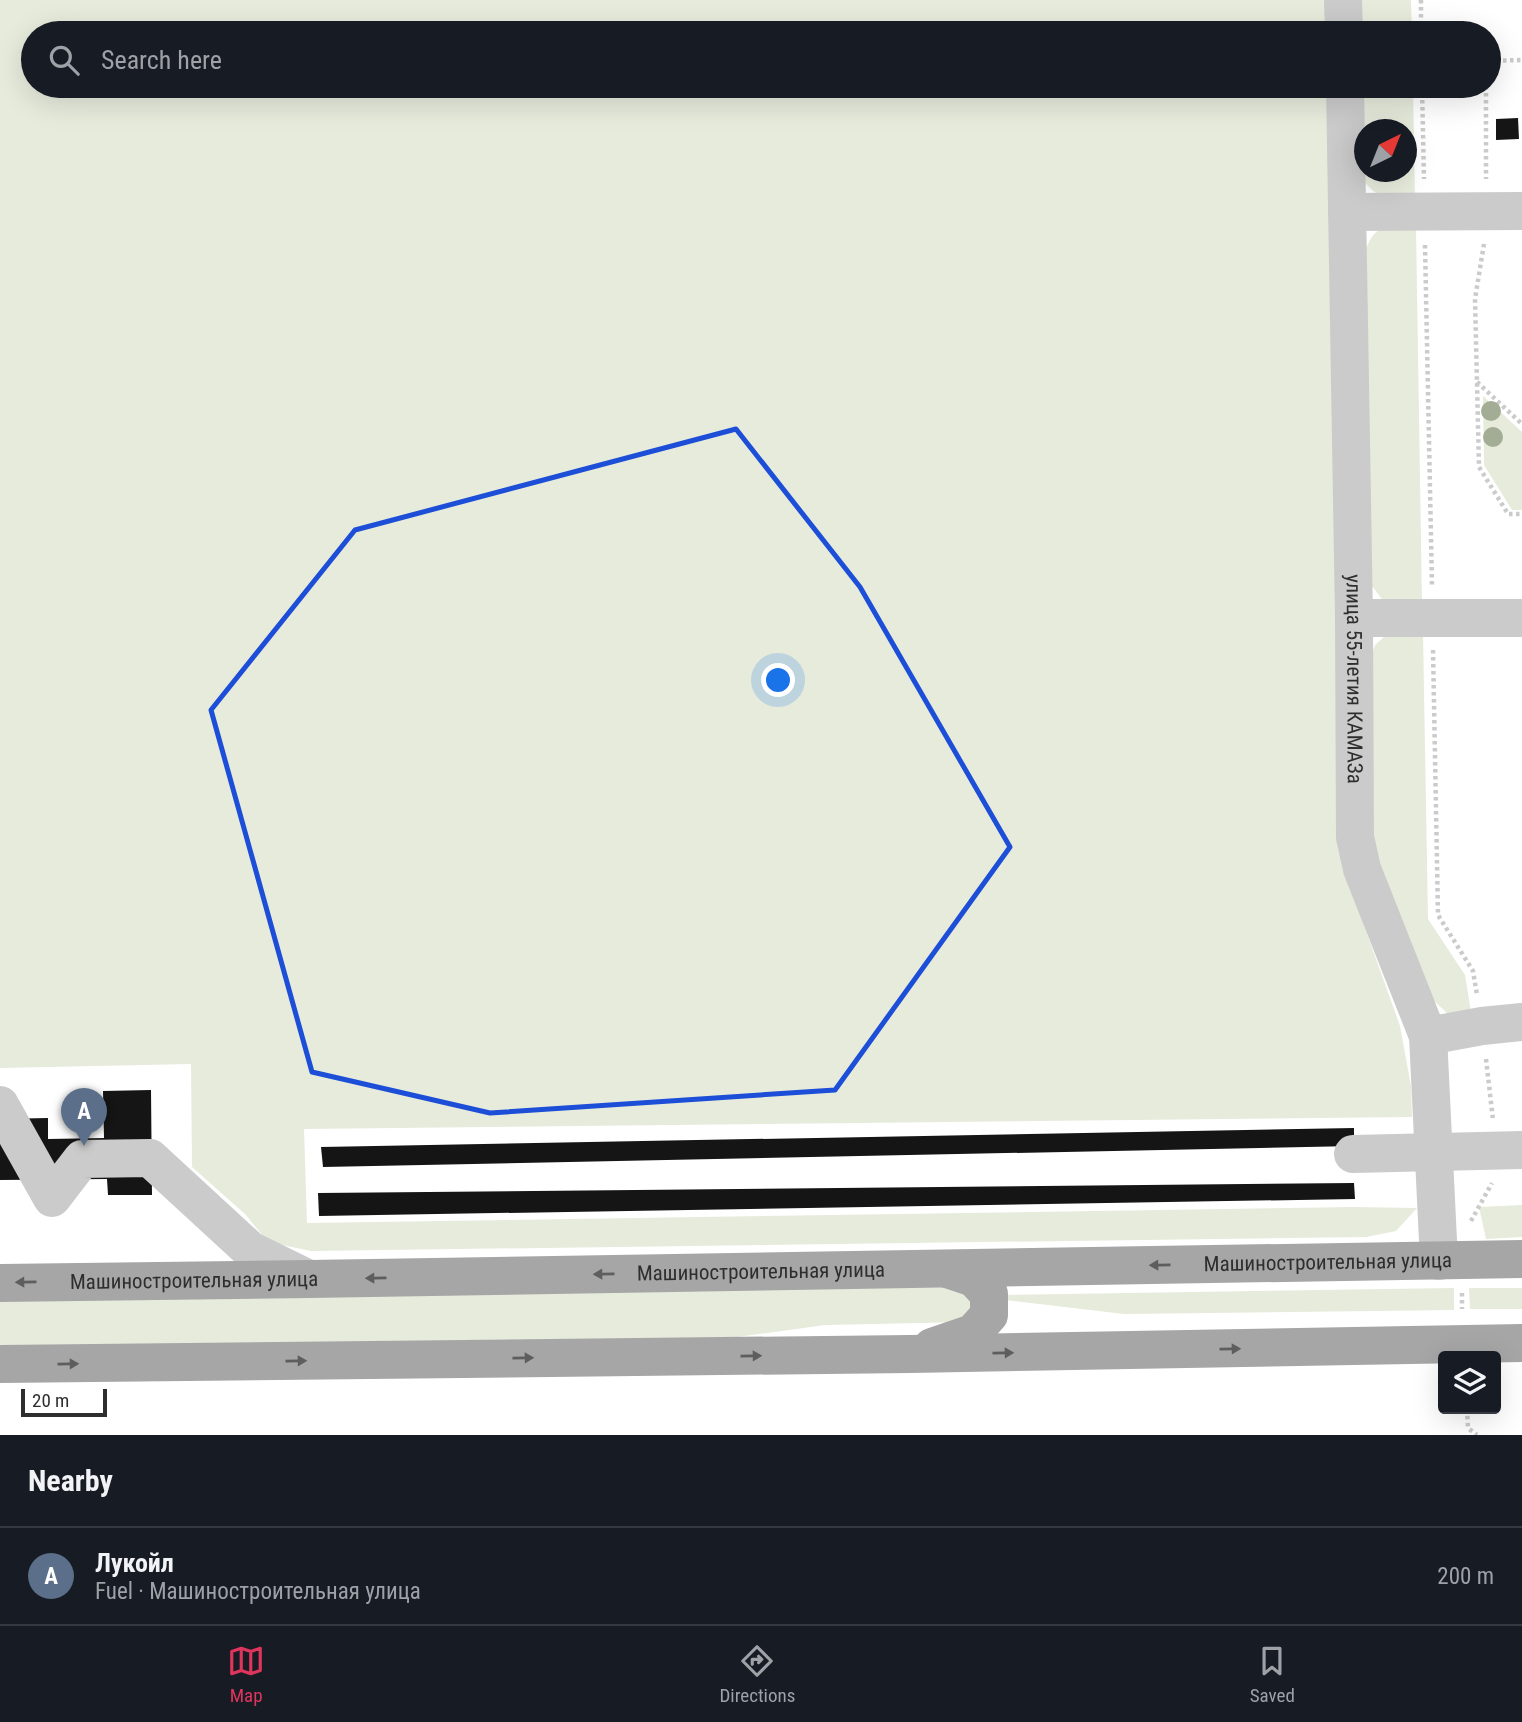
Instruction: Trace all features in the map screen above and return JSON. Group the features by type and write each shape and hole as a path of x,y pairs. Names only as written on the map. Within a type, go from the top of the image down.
{"main road":[{"name":"Машиностроительная улица","path":"0,1283 941,1268 1450,1274 1522,1259"},
{"path":"910,1354 973,1333 989,1315 989,1294 974,1278 941,1268"},
{"path":"0,1364 910,1354 1522,1343"}],"street":[{"path":"1343,0 1344,21"},
{"name":"улица 55-летия КАМАЗа","path":"1345,98 1355,837 1362,869 1428,1035 1433,1152 1450,1274"},
{"path":"1347,212 1504,211"},
{"path":"1354,618 1522,618"},
{"path":"1428,1035 1522,1023"},
{"path":"0,1105 52,1198 82,1159 150,1158 250,1250 309,1279"},
{"path":"1353,1154 1509,1150"}],"path":[{"path":"1421,0 1422,21"},
{"path":"1501,61 1522,60"},
{"path":"1422,98 1424,187"},
{"path":"1488,98 1504,211 1486,232 1475,299 1479,467 1508,514 1522,514"},
{"path":"1425,240 1432,592"},
{"path":"1477,382 1522,424"},
{"path":"1433,645 1438,915 1473,971 1477,998"},
{"path":"1467,1228 1509,1150 1486,1055"},
{"path":"1450,1274 1462,1310"},
{"path":"1467,1414 1468,1428 1477,1435"}],"highlighted area":[{"path":"736,429 860,587 1010,847 835,1090 490,1113 312,1072 211,710 355,530"}],"shaded area":[{"path":"0,0 1326,0 1327,21 21,21 21,98 1328,98 1345,872 1400,1026 1411,1086 1412,1117 304,1129 307,1223 1417,1208 1396,1231 1366,1237 311,1251 268,1242 245,1214 192,1167 191,1064 0,1068"},
{"path":"1358,0 1411,0 1412,21 1359,21"},
{"path":"1361,98 1413,98 1414,119 1361,119"},
{"path":"1365,182 1415,182 1415,199 1393,198 1375,193"},
{"path":"1387,226 1416,227 1422,605 1384,602 1372,586 1365,253 1372,237"},
{"path":"1483,396 1522,432 1522,510 1512,510 1484,465"},
{"path":"1423,633 1428,919 1465,975 1471,1012 1447,1013 1431,998 1374,855 1371,657 1375,645 1384,637"},
{"path":"1522,1205 1522,1237 1486,1239 1479,1207"},
{"path":"977,1287 967,1322 825,1325 723,1339 0,1352 0,1297"},
{"path":"1454,1288 1454,1310 1124,1314 996,1299 996,1295"},
{"path":"1469,1288 1522,1288 1522,1309 1470,1309"}],"building":[{"path":"1518,118 1519,139 1496,140 1496,119"},
{"path":"151,1090 152,1195 108,1195 107,1179 0,1180 0,1119 48,1118 48,1139 104,1138 103,1091"},
{"path":"1354,1128 1354,1146 323,1167 321,1147"},
{"path":"1354,1183 1355,1199 319,1216 318,1193"}],"place":[{"name":"Лукойл","path":"84,1146"}]}
